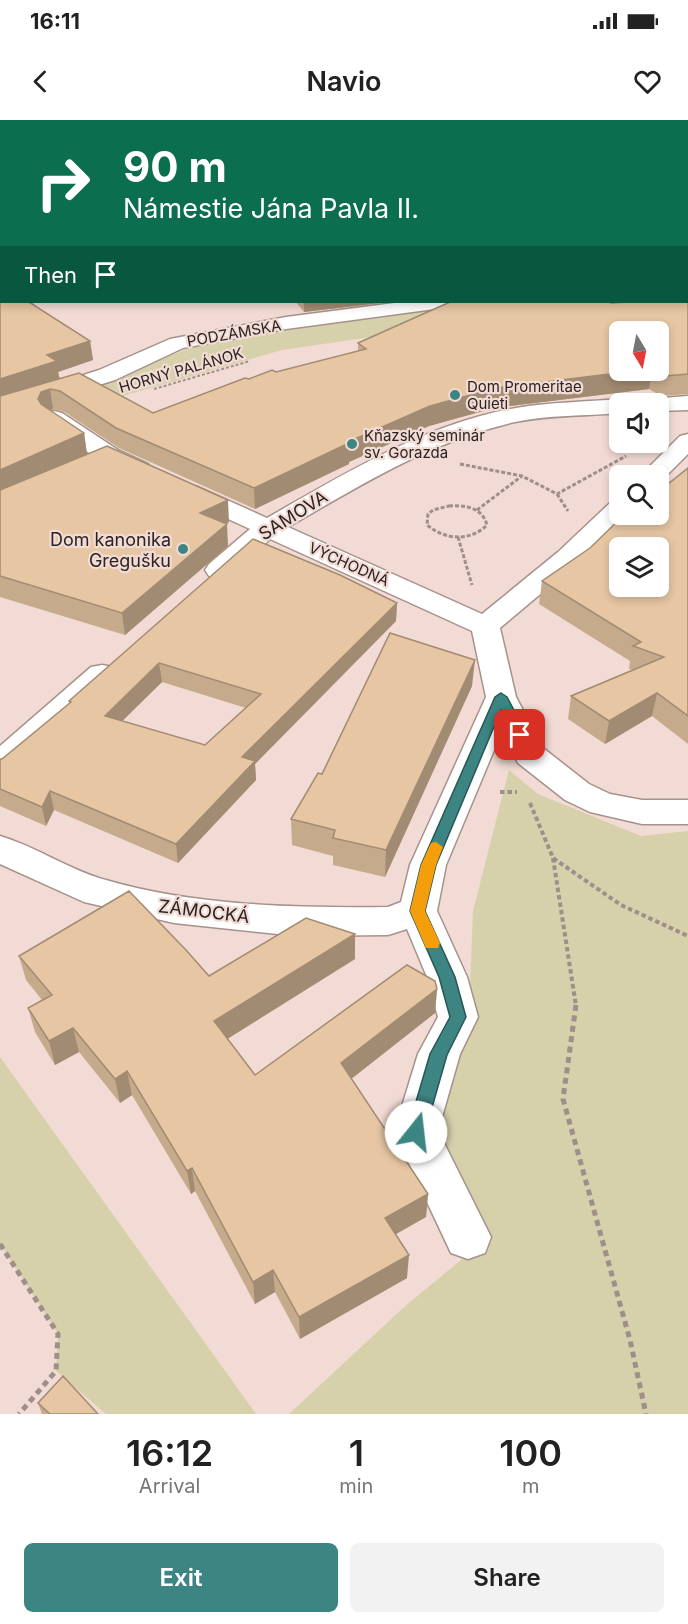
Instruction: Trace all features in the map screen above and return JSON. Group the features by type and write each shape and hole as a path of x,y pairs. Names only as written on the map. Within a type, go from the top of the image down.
{"street":[{"name":"PODZÁMSKA","path":"0,409 107,375 177,343 286,324 435,303"},
{"path":"669,404 688,403"},
{"name":"SAMOVA","path":"196,591 267,528 388,460 443,435 516,415 609,407"},
{"name":"VÝCHODNÁ","path":"54,418 100,460 168,482 485,626"},
{"path":"663,465 688,441"},
{"path":"609,518 567,558 485,626 501,697 530,755 577,792 602,804 642,812 688,812"},
{"path":"0,764 125,654"},
{"path":"468,1237 416,1132 439,1054 458,1017 447,977 418,911 428,865 501,697"},
{"name":"ZÁMOCKÁ","path":"0,849 98,892 174,909 296,922 388,921 418,911"}],"path":[{"name":"HORNÝ PALÁNOK","path":"146,392 249,361"},
{"path":"453,462 522,476 558,494 630,454"},
{"path":"477,510 483,514 487,525 477,534 448,536 439,534 427,525 428,514 440,507 459,506 477,510 522,476"},
{"path":"530,755 529,800 553,858 576,1006 563,1099 630,1340 646,1414"},
{"path":"553,858 621,905 688,936"},
{"path":"0,1244 58,1334 56,1371 19,1414"}],"shaded area":[{"path":"478,303 623,303 592,305 282,350 50,417 0,415 100,383 190,348 276,332"},
{"path":"509,770 538,794 641,836 688,831 688,1414 289,1414 403,1308 485,1240 436,1128 469,1014 473,911"},
{"path":"0,1057 256,1414 106,1414 56,1371 58,1334 0,1244"}],"building":[{"path":"0,303 31,303 90,341 47,355 57,361 0,379"},
{"path":"448,303 688,303 688,374 669,376 669,321 609,321 609,374 496,388 430,406 348,442 254,488 116,428 60,391 50,389 41,392 38,399 41,404 84,433 0,470 0,396 79,373 153,413 245,378 249,379 272,370 276,372 366,349 358,343"},
{"path":"107,446 228,500 200,513 227,524 122,613 0,576 0,490"},
{"path":"688,468 688,716 657,693 609,721 571,696 664,657 633,646 641,642 542,581 590,548 614,525 669,525 669,483"},
{"path":"253,539 340,575 397,603 242,757 255,761 176,844 50,791 42,807 0,789 0,759 71,702 69,701","holes":["159,663 261,694 205,745 105,716"]},
{"path":"390,633 475,660 386,850 333,838 335,830 291,819 318,773 322,774"},
{"path":"129,891 209,976 306,918 355,934 214,1021 255,1075 407,965 435,981 437,989 341,1063 428,1194 385,1218 409,1255 299,1317 273,1270 253,1282 192,1168 187,1171 127,1071 115,1079 73,1028 49,1041 28,1008 52,995 19,956"},
{"path":"63,1376 98,1414 50,1414 38,1403"}],"slow traffic":[{"path":"432,943 418,911 428,865 436,847"}],"place":[{"name":"Dom Promeritae Quieti","path":"455,395"},
{"name":"Kňazský seminár sv. Gorazda","path":"352,444"},
{"name":"Dom kanonika Gregušku","path":"183,549"}],"route":[{"path":"416,1132 439,1054 458,1017 447,977 418,911 428,865 501,697 520,735"}]}
